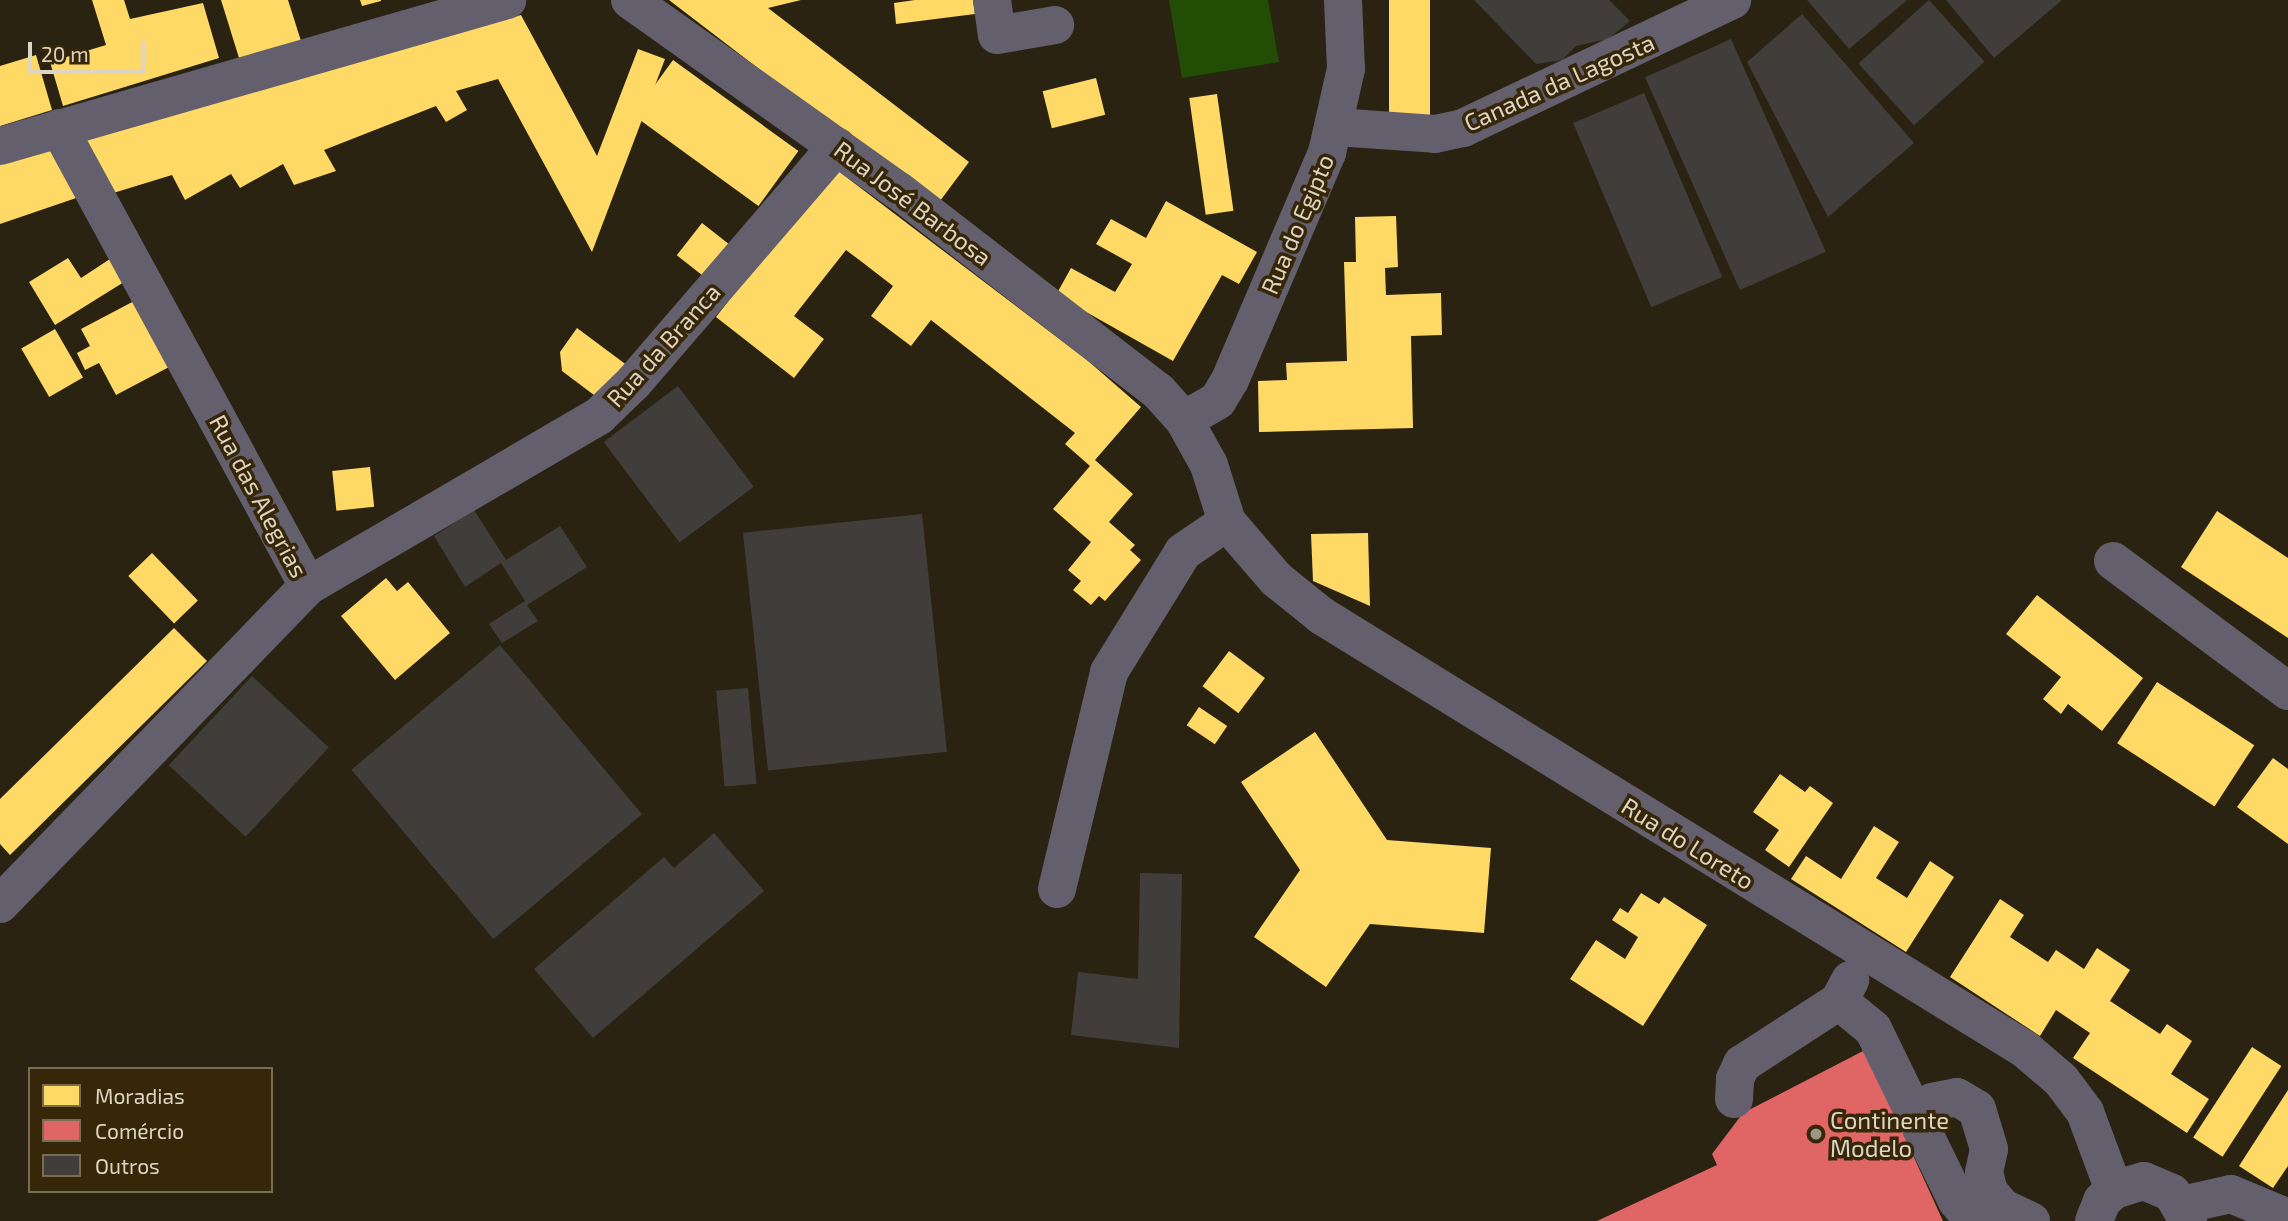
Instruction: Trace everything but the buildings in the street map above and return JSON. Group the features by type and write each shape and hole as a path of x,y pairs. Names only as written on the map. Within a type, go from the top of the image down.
{"street":[{"path":"0,146 507,0"},
{"name":"Rua José Barbosa","path":"630,0 837,146 1130,368 1184,421 1209,465 1227,522"},
{"path":"992,0 997,35 1055,25"},
{"name":"Rua do Egipto","path":"1184,421 1218,400 1230,380 1336,127 1346,69 1343,0"},
{"name":"Canada da Lagosta","path":"1336,127 1434,134 1463,128 1732,0"},
{"name":"Rua das Alegrias","path":"0,904 308,586 60,128"},
{"name":"Rua da Branca","path":"308,586 599,416 634,382 837,146"},
{"path":"1057,889 1109,672 1183,552 1227,522"},
{"name":"Rua do Loreto","path":"1227,522 1276,579 1322,616 2026,1050 2061,1080 2085,1112 2104,1205"},
{"path":"2113,561 2288,691"},
{"path":"1734,1099 1735,1079 1742,1064 1839,1001 1865,953"},
{"path":"1839,1001 1873,1029 1958,1201 1974,1221"},
{"path":"1932,1102 1957,1097 1977,1109 1989,1149 1984,1172 1989,1192 2003,1208 2031,1221"},
{"path":"2104,1205 2144,1181 2159,1185 2185,1213 2231,1194 2288,1218"}],"green space":[{"path":"1169,0 1268,0 1279,62 1182,78"}],"place":[{"name":"Continente Modelo","path":"1816,1134"}]}
